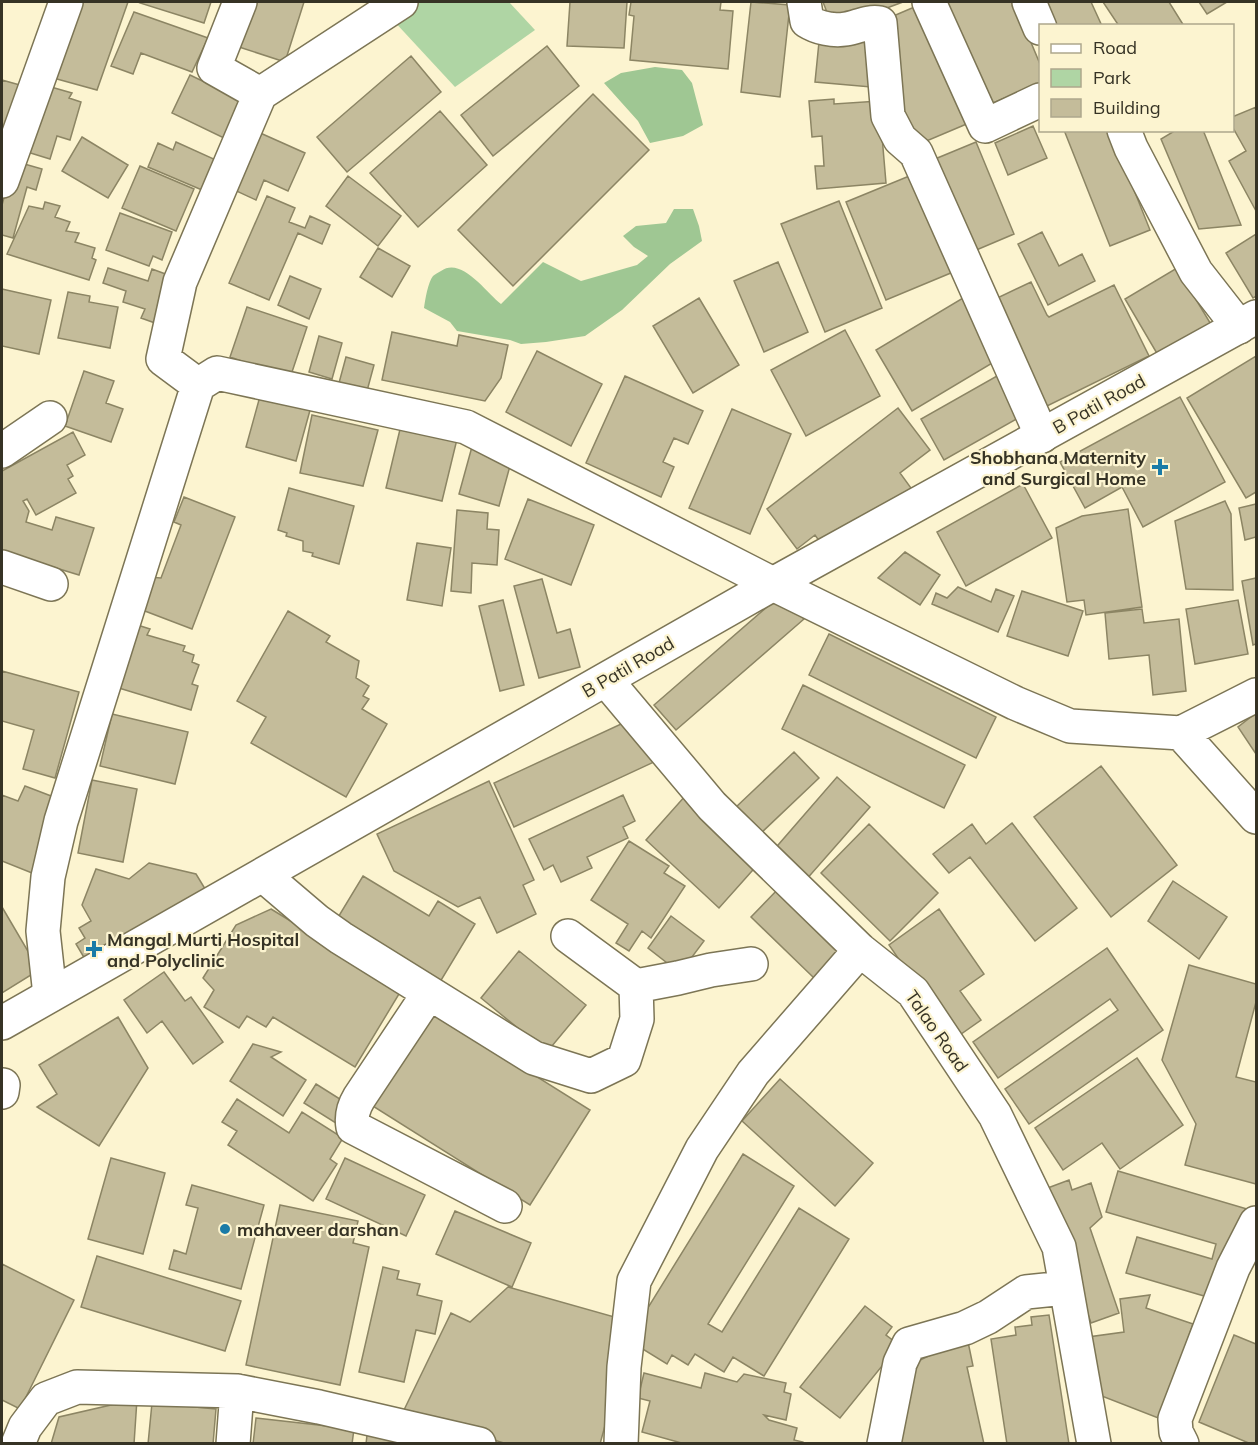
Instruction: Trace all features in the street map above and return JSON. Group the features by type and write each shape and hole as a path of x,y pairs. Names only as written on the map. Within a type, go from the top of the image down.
{"street":[{"path":"2,181 66,2"},
{"path":"240,2 214,68 260,94"},
{"path":"198,385 163,359 180,282 260,94 401,2"},
{"path":"804,2 807,21 818,27 843,29 871,22 880,23 888,116 900,140 916,153 1042,436"},
{"path":"929,2 985,126 1039,100"},
{"path":"1029,2 1039,24"},
{"path":"1125,132 1196,272 1248,322"},
{"name":"B Patil Road","path":"2,1023 773,584 1248,322"},
{"path":"50,995 43,931 48,877 61,821 198,385 217,373 466,427 773,584 1015,703 1070,726 1180,733 1257,694"},
{"path":"2,451 50,418"},
{"path":"2,567 51,584"},
{"name":"Talao Road","path":"606,680 712,806 860,950 913,992 995,1115 1059,1247 1094,1443"},
{"path":"1180,733 1257,817"},
{"path":"263,875 317,921 341,938 534,1058 591,1076 624,1060 637,1019 636,986"},
{"path":"568,936 636,986 711,969 751,964"},
{"path":"621,1443 624,1367 634,1281 702,1149 753,1072 860,950"},
{"path":"429,993 353,1108 353,1127 505,1206"},
{"path":"1182,1443 1176,1432 1175,1419 1233,1268 1257,1223"},
{"path":"884,1443 900,1363 909,1344 965,1328 988,1317 1026,1292 1065,1288"},
{"path":"18,1443 26,1427 46,1399 77,1387 237,1391 478,1443"},
{"path":"233,1443 237,1391"}],"green space":[{"path":"418,2 509,2 535,30 455,87 392,19"},
{"path":"655,67 682,70 692,83 703,125 683,136 650,143 638,121 604,83 621,73"},
{"path":"674,209 693,209 702,241 670,264 622,310 585,336 521,344 457,331 450,322 424,308 431,279 449,268 457,268 473,277 501,304 543,262 581,281 637,265 648,256 623,236 636,226 666,223"}],"building":[{"path":"71,2 128,2 97,90 46,76"},
{"path":"141,2 211,2 204,23"},
{"path":"253,2 304,2 285,62 239,47"},
{"path":"570,2 627,2 624,48 567,46"},
{"path":"631,2 721,2 720,10 733,11 728,69 630,60 634,16 629,15"},
{"path":"751,2 790,5 780,97 741,92"},
{"path":"823,2 903,2 833,28"},
{"path":"926,2 976,120 910,148 884,20"},
{"path":"941,2 1014,2 1039,62 1039,83 986,106"},
{"path":"1039,2 1091,2 1101,24 1049,24"},
{"path":"1103,2 1169,2 1183,24 1118,24"},
{"path":"1199,2 1227,2 1207,14"},
{"path":"134,12 208,38 192,72 141,53 133,74 111,66"},
{"path":"820,32 875,37 871,87 815,82"},
{"path":"547,46 579,86 493,156 461,115"},
{"path":"411,56 441,92 347,172 317,137"},
{"path":"190,75 244,101 226,139 172,113"},
{"path":"2,80 27,87 2,150"},
{"path":"44,85 72,93 69,98 81,102 70,140 57,136 50,159 24,151"},
{"path":"593,94 649,150 513,286 458,230"},
{"path":"834,99 834,104 879,101 886,183 817,189 815,166 824,166 822,136 812,137 809,101"},
{"path":"1256,107 1256,211 1229,161 1246,151 1234,130 1234,116"},
{"path":"440,111 487,165 418,227 370,173"},
{"path":"1033,126 1047,158 1008,175 995,143"},
{"path":"258,132 305,153 288,191 264,180 256,200 232,189"},
{"path":"1065,132 1111,132 1150,230 1110,246"},
{"path":"1173,132 1204,132 1241,225 1199,229 1161,139"},
{"path":"82,137 128,165 108,198 62,171"},
{"path":"176,142 216,160 202,190 148,167 158,143 173,150"},
{"path":"976,142 1014,234 974,251 935,159"},
{"path":"14,161 42,169 36,190 27,187 13,238 2,235 2,205"},
{"path":"140,166 194,189 176,231 122,208"},
{"path":"919,172 958,270 886,300 846,202"},
{"path":"348,176 401,216 378,246 326,206"},
{"path":"267,196 295,208 289,222 305,228 310,216 330,225 322,244 298,233 269,300 229,283"},
{"path":"839,201 882,308 825,332 781,224"},
{"path":"45,202 60,206 55,217 70,222 66,231 79,233 75,242 95,248 92,258 96,260 89,280 7,254 29,206 43,209"},
{"path":"120,213 172,232 162,260 153,256 149,266 106,250"},
{"path":"1042,232 1059,266 1082,254 1095,281 1048,305 1018,244"},
{"path":"1256,234 1256,296 1253,298 1226,253"},
{"path":"378,248 410,266 392,297 360,277"},
{"path":"778,262 808,332 764,352 734,281"},
{"path":"108,268 148,281 152,269 171,276 155,323 141,318 145,309 123,302 126,291 103,283"},
{"path":"1177,268 1215,331 1162,362 1125,299"},
{"path":"290,276 321,289 309,319 278,305"},
{"path":"1031,282 1049,317 1114,285 1149,356 1045,407 993,300"},
{"path":"2,289 51,300 39,354 2,346"},
{"path":"68,292 90,296 89,302 118,307 110,348 58,338"},
{"path":"968,295 1004,356 912,411 876,350"},
{"path":"699,298 739,365 693,393 653,326"},
{"path":"247,307 307,327 290,378 230,357"},
{"path":"845,330 880,396 806,436 771,370"},
{"path":"392,332 457,346 459,335 508,345 501,378 485,401 382,380"},
{"path":"319,336 342,343 332,379 309,372"},
{"path":"537,351 602,384 571,446 506,412"},
{"path":"1256,356 1256,492 1246,498 1187,398"},
{"path":"346,357 374,365 364,402 336,394"},
{"path":"84,371 114,381 106,403 123,409 111,442 65,426"},
{"path":"1004,372 1027,413 944,460 921,419"},
{"path":"625,376 703,411 688,444 674,438 663,462 674,467 661,497 586,463"},
{"path":"262,389 312,403 296,461 246,447"},
{"path":"1180,397 1225,482 1143,527 1122,487 1085,508 1060,462"},
{"path":"898,408 930,450 900,473 911,488 827,552 815,535 797,549 767,509"},
{"path":"732,409 791,434 750,534 689,508"},
{"path":"312,415 378,430 363,486 300,473"},
{"path":"402,421 458,435 442,501 386,488"},
{"path":"73,432 85,455 67,465 73,476 68,479 76,493 36,515 27,499 23,501 29,511 26,522 52,530 56,517 94,528 79,575 43,564 2,557 2,471"},
{"path":"473,443 513,455 499,506 459,494"},
{"path":"1023,484 1052,538 966,586 937,532"},
{"path":"289,488 354,506 339,564 303,551 303,541 286,536 287,533 278,530"},
{"path":"184,497 235,517 192,629 137,608 149,577 161,578 181,525 174,522"},
{"path":"528,499 594,525 571,585 505,559"},
{"path":"1225,501 1231,514 1233,590 1186,589 1175,521"},
{"path":"1256,504 1256,537 1245,540 1239,508"},
{"path":"1128,509 1142,607 1086,615 1084,600 1067,602 1056,528 1082,516"},
{"path":"457,510 488,513 487,529 499,530 497,565 472,563 471,593 451,591"},
{"path":"417,543 451,548 442,606 407,600"},
{"path":"905,552 940,575 920,605 878,578"},
{"path":"1256,578 1256,644 1253,645 1242,581"},
{"path":"542,579 557,633 570,629 580,667 539,678 514,586"},
{"path":"958,587 991,602 996,589 1014,596 998,632 932,604 936,593 947,598"},
{"path":"1022,591 1083,611 1068,656 1007,636"},
{"path":"782,594 804,619 676,730 654,705"},
{"path":"503,600 524,685 500,691 479,606"},
{"path":"1238,600 1248,654 1195,664 1186,609"},
{"path":"1142,609 1144,623 1179,619 1186,691 1153,695 1149,655 1109,659 1105,613"},
{"path":"288,611 330,636 326,642 359,661 356,678 369,686 363,696 369,699 362,709 387,724 346,797 251,743 266,717 237,701"},
{"path":"128,622 150,629 147,635 185,646 183,651 194,655 192,662 199,665 192,684 198,686 191,710 109,685"},
{"path":"829,634 996,717 976,758 809,675"},
{"path":"2,671 79,692 55,778 23,769 34,730 2,721"},
{"path":"803,685 965,765 944,808 782,729"},
{"path":"1256,713 1256,754 1238,727"},
{"path":"112,714 188,732 175,784 100,766"},
{"path":"634,718 654,762 514,827 494,783"},
{"path":"794,752 819,778 760,834 735,808"},
{"path":"1101,766 1177,865 1111,917 1034,817"},
{"path":"837,777 870,807 805,881 772,852"},
{"path":"92,780 137,789 123,862 78,853"},
{"path":"489,781 534,880 523,885 536,914 497,933 480,897 458,907 394,871 377,834"},
{"path":"25,786 59,799 32,873 2,861 2,795 18,801"},
{"path":"623,795 635,821 623,827 628,838 587,857 592,868 561,882 553,865 544,870 529,839"},
{"path":"686,795 760,862 719,908 646,840"},
{"path":"1012,823 1077,908 1035,941 970,857 949,873 933,854 972,824 986,844"},
{"path":"869,824 938,893 890,941 821,873"},
{"path":"629,841 669,866 664,873 685,886 651,938 642,931 629,951 616,943 628,924 591,900"},
{"path":"149,863 196,874 207,892 89,966 76,944 85,938 79,928 91,921 82,905 96,869 129,879"},
{"path":"363,876 429,916 438,901 475,924 440,982 337,919"},
{"path":"1173,881 1227,917 1199,959 1148,921"},
{"path":"781,886 844,947 814,978 751,917"},
{"path":"2,907 39,970 2,993"},
{"path":"271,909 402,989 355,1067 273,1017 266,1027 247,1016 239,1028 204,1007 214,990 203,978 236,925"},
{"path":"939,909 984,974 960,991 981,1020 954,1039 889,945"},
{"path":"671,916 704,941 680,973 648,948"},
{"path":"1107,948 1163,1030 1029,1124 1005,1089 1118,1010 1110,999 998,1078 973,1042"},
{"path":"519,951 586,1005 547,1052 481,998"},
{"path":"1189,965 1256,984 1256,1002 1236,1077 1256,1082 1256,1184 1185,1165 1196,1124 1162,1060"},
{"path":"164,972 185,1001 191,997 223,1042 193,1064 162,1021 147,1033 124,1000"},
{"path":"427,1008 590,1110 530,1205 368,1103"},
{"path":"118,1017 148,1068 99,1146 37,1107 57,1094 39,1065"},
{"path":"253,1044 281,1052 271,1057 306,1080 283,1116 230,1081"},
{"path":"1137,1058 1183,1125 1120,1169 1102,1143 1063,1170 1035,1128"},
{"path":"780,1079 873,1163 835,1206 742,1121"},
{"path":"316,1084 351,1106 339,1125 304,1103"},
{"path":"237,1099 289,1133 302,1112 343,1138 330,1159 337,1164 313,1201 228,1145 237,1131 222,1122"},
{"path":"743,1154 794,1186 708,1324 722,1332 799,1208 849,1239 764,1376 733,1357 724,1372 695,1354 688,1365 672,1355 667,1364 628,1340"},
{"path":"111,1158 165,1173 143,1254 88,1239"},
{"path":"345,1158 425,1195 406,1236 326,1199"},
{"path":"1118,1171 1247,1209 1221,1301 1126,1273 1137,1237 1212,1259 1216,1244 1106,1212"},
{"path":"1069,1180 1072,1190 1091,1183 1102,1217 1090,1228 1119,1313 1091,1323 1045,1189"},
{"name":"mahaveer darshan","path":"192,1185 264,1205 241,1289 169,1269 174,1250 186,1254 198,1208 186,1205"},
{"path":"280,1205 358,1221 353,1243 369,1247 340,1385 246,1365"},
{"path":"455,1211 531,1243 512,1287 436,1254"},
{"path":"97,1256 241,1301 225,1351 81,1307"},
{"path":"2,1264 74,1300 20,1409 2,1400"},
{"path":"383,1267 399,1271 397,1279 420,1284 417,1295 442,1301 435,1334 416,1330 404,1382 359,1372"},
{"path":"508,1287 618,1318 615,1389 600,1444 507,1444 403,1412 451,1313 470,1322"},
{"path":"1150,1295 1146,1308 1193,1324 1178,1367 1166,1421 1094,1393 1088,1337 1124,1332 1120,1299"},
{"path":"865,1306 892,1327 886,1335 899,1345 840,1418 800,1387"},
{"path":"1049,1315 1069,1444 1007,1444 991,1339 1016,1335 1015,1327 1032,1325 1031,1317"},
{"path":"1234,1335 1256,1344 1256,1444 1251,1444 1199,1422"},
{"path":"967,1337 973,1366 967,1367 984,1444 896,1444 912,1364"},
{"path":"644,1373 701,1388 705,1373 737,1382 744,1374 786,1383 784,1392 791,1394 786,1420 764,1415 769,1420 797,1428 794,1440 803,1442 803,1444 685,1444 642,1432 650,1401 638,1398"},
{"path":"137,1399 134,1444 51,1444 59,1417"},
{"path":"152,1403 216,1409 213,1444 148,1444"},
{"path":"256,1418 354,1429 352,1444 253,1444"},
{"path":"367,1435 423,1444 366,1444"}],"place":[{"name":"Shobhana Maternity and Surgical Home","path":"1160,467"},
{"name":"Mangal Murti Hospital and Polyclinic","path":"94,949"},
{"name":"mahaveer darshan","path":"225,1229"}]}
